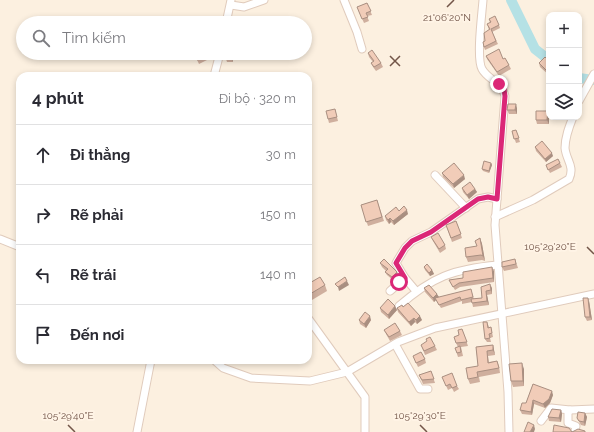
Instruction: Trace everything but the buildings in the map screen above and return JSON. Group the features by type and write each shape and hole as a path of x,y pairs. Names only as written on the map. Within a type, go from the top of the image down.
{"street":[{"path":"228,16 231,3 244,7 264,0"},
{"path":"344,0 362,49"},
{"path":"483,0 479,62 486,74 504,89 505,96 495,217 501,314 508,392 509,432"},
{"path":"215,72 218,60"},
{"path":"582,96 594,74"},
{"path":"495,217 533,200 569,178 572,167 567,155 566,141 572,120"},
{"path":"435,175 466,208"},
{"path":"416,291 405,278 396,263 405,248 412,241 431,232 478,199 488,197 497,199"},
{"path":"0,239 16,245"},
{"path":"398,306 416,291 450,273 471,268 498,265"},
{"path":"390,291 405,278"},
{"path":"218,364 223,368 258,379 277,378 310,381 347,372 411,336 435,328 594,294"},
{"path":"312,324 365,397 365,432"},
{"path":"395,344 420,388 423,390 428,389"},
{"path":"137,432 150,364"},
{"path":"541,421 551,408 570,410 594,409"},
{"path":"570,410 568,413 568,423 576,426 575,431"}],"waterway":[{"path":"511,0 535,49 546,58"},
{"path":"582,78 594,80"}],"route":[{"path":"399,282 405,278 397,267 396,263 405,248 412,241 431,232 478,199 488,197 497,199 505,96 504,89 499,84"}]}
